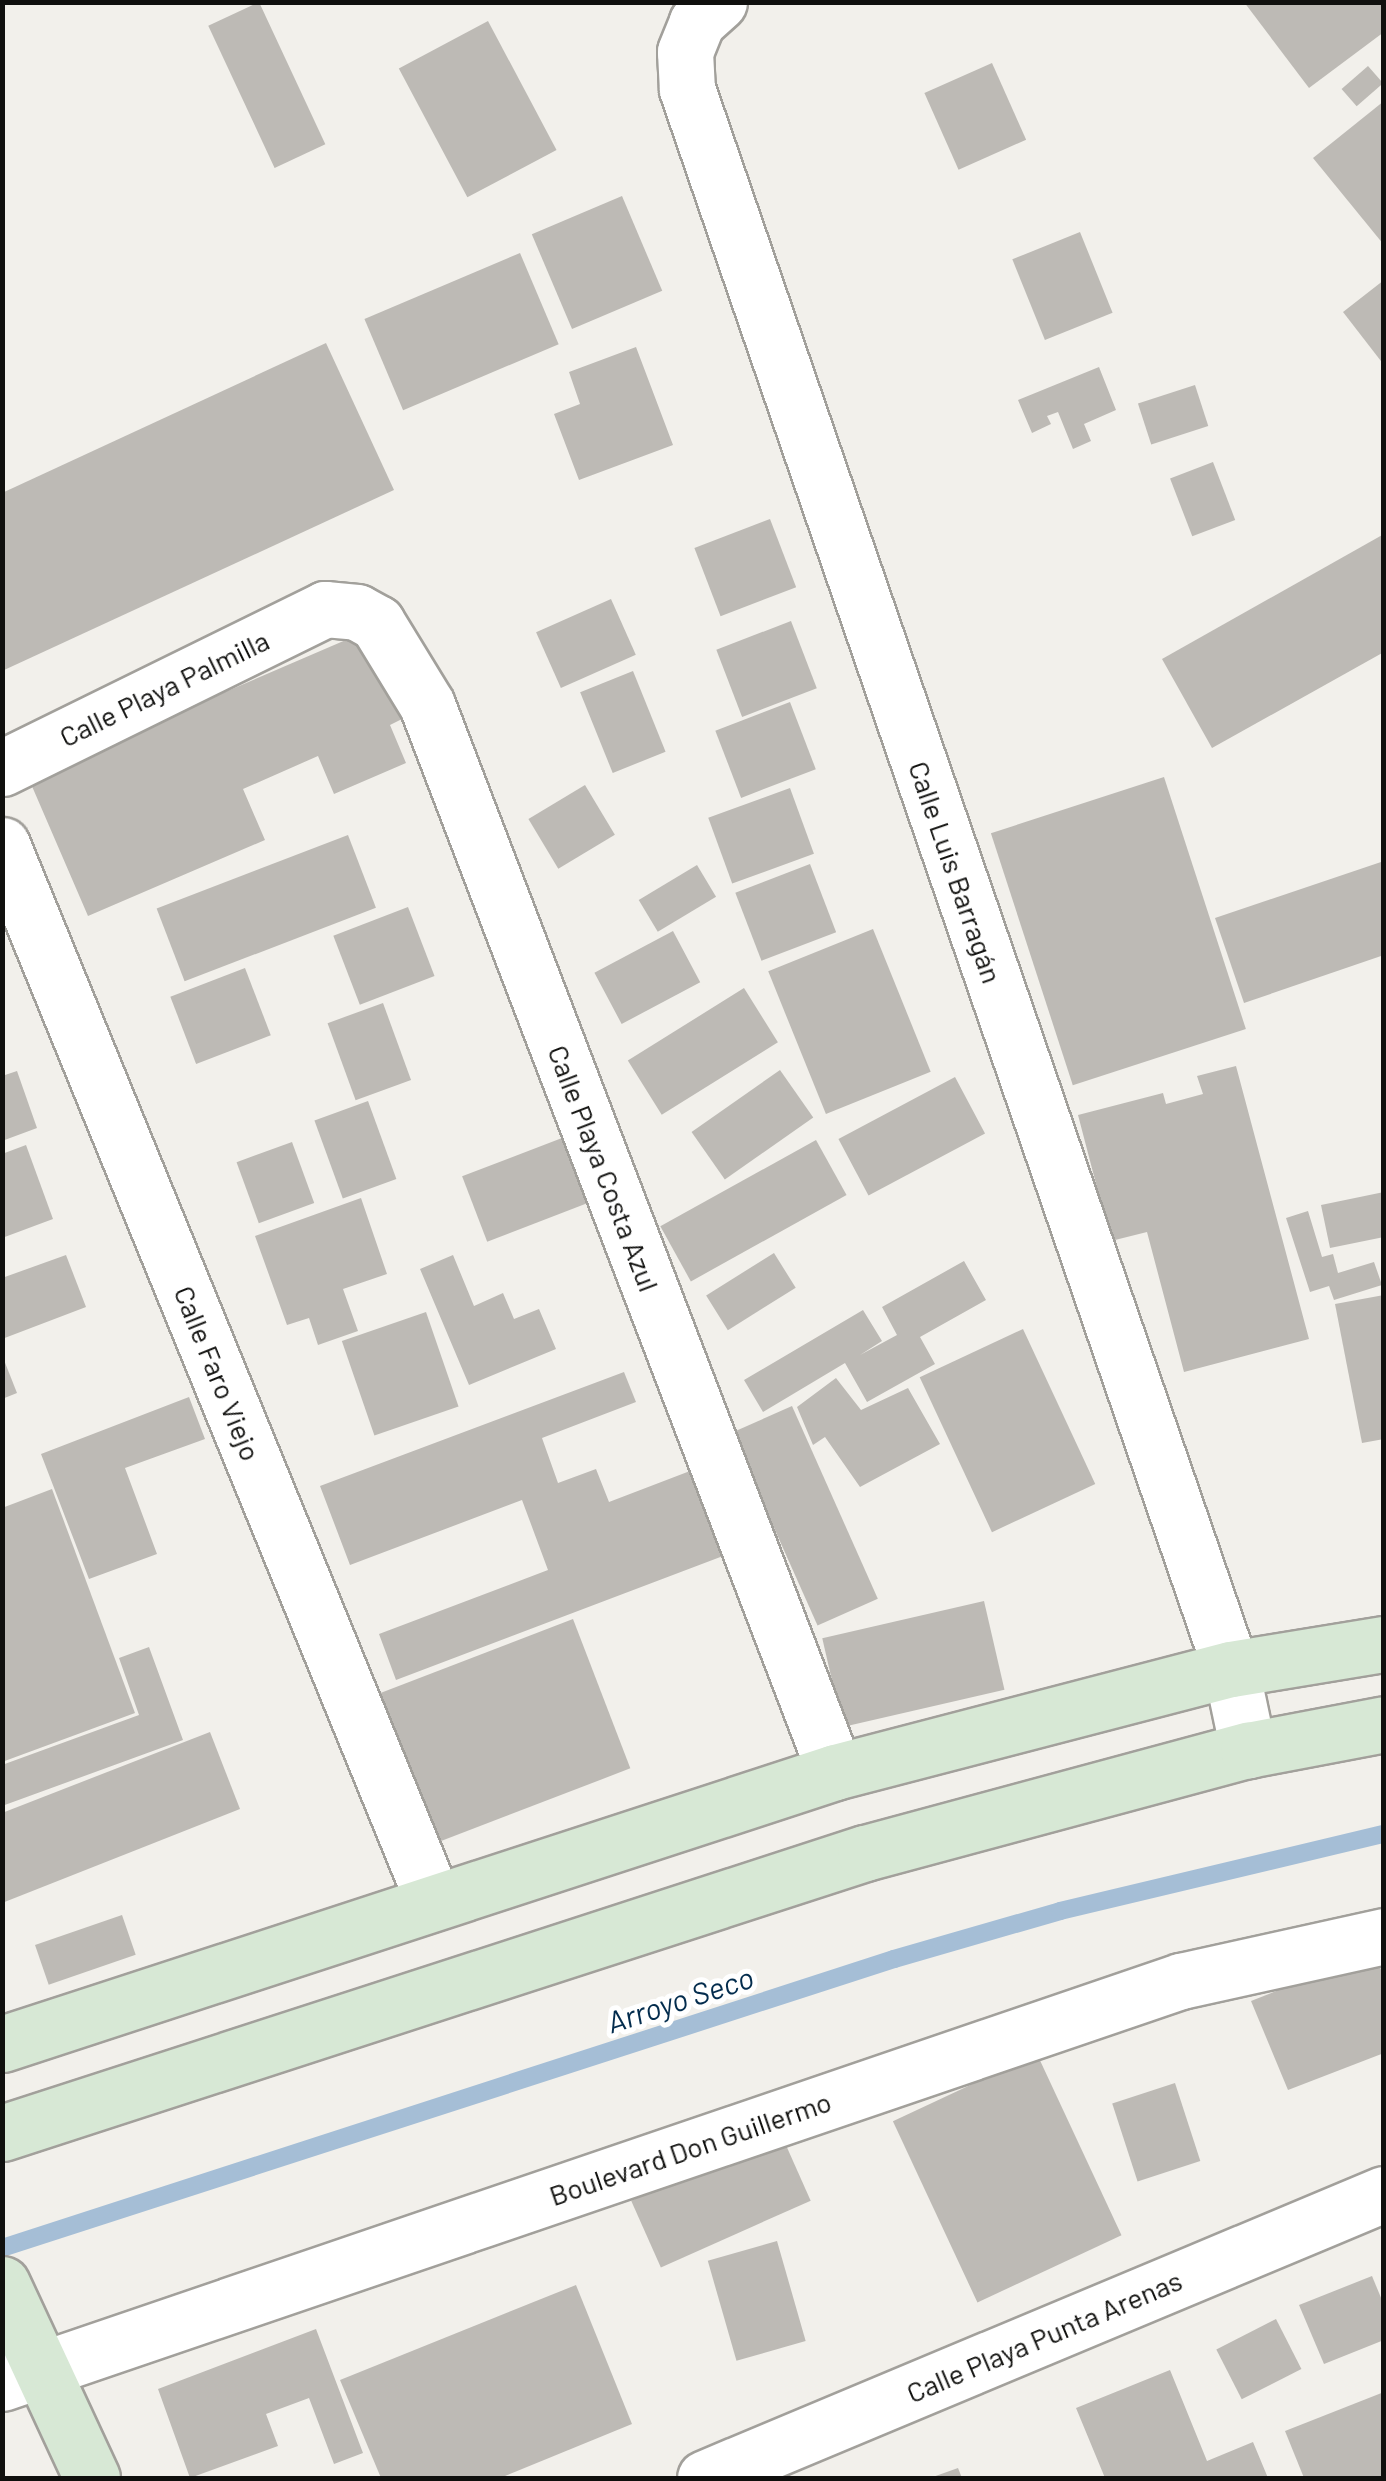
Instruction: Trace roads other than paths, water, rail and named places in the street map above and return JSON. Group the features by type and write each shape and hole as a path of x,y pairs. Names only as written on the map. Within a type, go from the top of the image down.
{"main road":[{"path":"2,2044 433,1900 835,1772 1231,1670 1384,1644"},
{"path":"2,2133 865,1854 1248,1750 1384,1724"},
{"path":"16,2341 92,2478"}],"street":[{"name":"Calle Luis Barragán","path":"718,2 697,22 685,52 686,89 1231,1670 1248,1750"},
{"name":"Calle Playa Palmilla","path":"2,768 325,609"},
{"name":"Calle Playa Costa Azul","path":"325,609 357,612 377,623 427,705 835,1772"},
{"name":"Calle Faro Viejo","path":"2,846 433,1900"},
{"name":"Boulevard Don Guillermo","path":"16,2341 1181,1980 1384,1936"},
{"name":"Calle Playa Punta Arenas","path":"705,2478 1384,2194"}],"waterway":[{"name":"Arroyo Seco","path":"2,2248 894,1959 1060,1911 1384,1834"}]}
